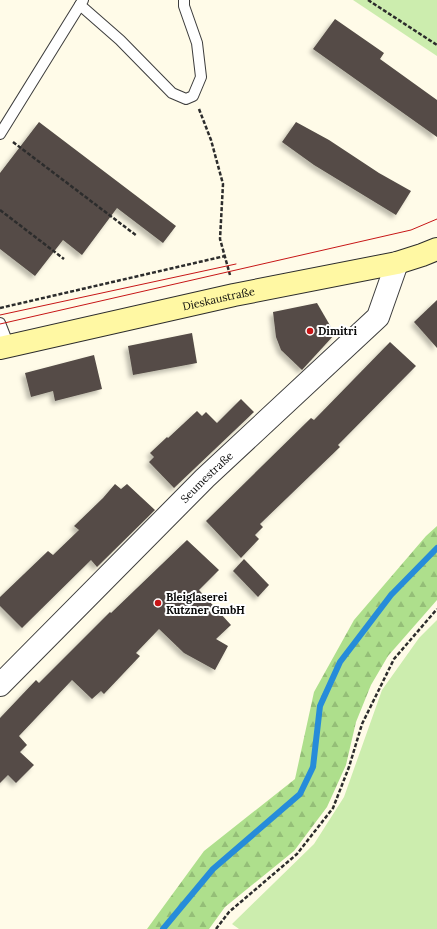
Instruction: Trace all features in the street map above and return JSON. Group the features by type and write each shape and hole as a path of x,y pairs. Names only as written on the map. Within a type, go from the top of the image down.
{"main road":[{"name":"Dieskaustraße","path":"4,347 234,295 397,263 422,255 437,248"}],"street":[{"name":"Seumestraße","path":"0,685 205,478 378,318 397,263"}],"lane":[{"path":"0,134 82,2 172,93 186,99 193,96 201,77 197,43 184,6 184,0"},
{"path":"0,323 4,347"}],"path":[{"path":"368,0 437,45"},
{"path":"193,96 211,140 223,184 220,239 230,275"},
{"path":"0,134 137,236"},
{"path":"0,210 64,259"},
{"path":"0,308 225,256"},
{"path":"216,929 229,912 297,854 333,808 349,767 362,724 394,659 437,609"}],"green space":[{"path":"353,0 437,0 437,56"},
{"path":"437,526 437,600 388,656 371,685 356,722 346,765 327,807 294,851 225,907 209,929 147,929 204,851 295,779 314,692 354,620 426,536"},
{"path":"437,620 437,929 239,929 232,924 314,844 344,797 382,690 419,638"}],"building":[{"path":"335,19 384,53 380,59 437,100 437,137 313,49"},
{"path":"39,122 176,226 163,243 117,208 82,255 63,240 35,276 0,249 0,173"},
{"path":"296,122 329,140 379,173 411,191 396,215 314,165 282,142"},
{"path":"437,300 437,348 414,322"},
{"path":"317,303 335,334 302,370 281,350 276,337 273,312"},
{"path":"192,333 197,363 133,375 128,346"},
{"path":"390,342 416,366 338,445 340,447 260,524 263,527 255,535 259,539 241,558 206,521 311,418 314,420"},
{"path":"94,355 102,389 55,401 53,391 31,397 25,373"},
{"path":"241,399 254,412 174,488 149,462 154,457 150,453 197,411 202,416 206,412 217,423"},
{"path":"115,484 121,489 127,484 155,510 97,567 91,560 22,628 0,606 0,597 48,551 53,555 79,530 74,526"},
{"path":"187,540 219,570 199,590 231,625 216,639 228,646 215,670 184,653 159,629 136,653 140,656 104,694 101,691 92,699 72,680 19,736 27,745 20,752 34,765 16,783 8,775 0,783 0,718 36,680 39,683 110,612 111,613"},
{"path":"244,559 269,585 258,597 233,571"}],"waterway":[{"path":"163,929 213,869 300,794 313,767 320,706 340,662 391,595 437,548"}],"tram line":[{"path":"0,324 411,230 437,219"},
{"path":"0,315 236,264"}],"place":[{"name":"Dimitri","path":"310,331"},
{"name":"Bleiglaserei Kutzner GmbH","path":"158,603"}]}
